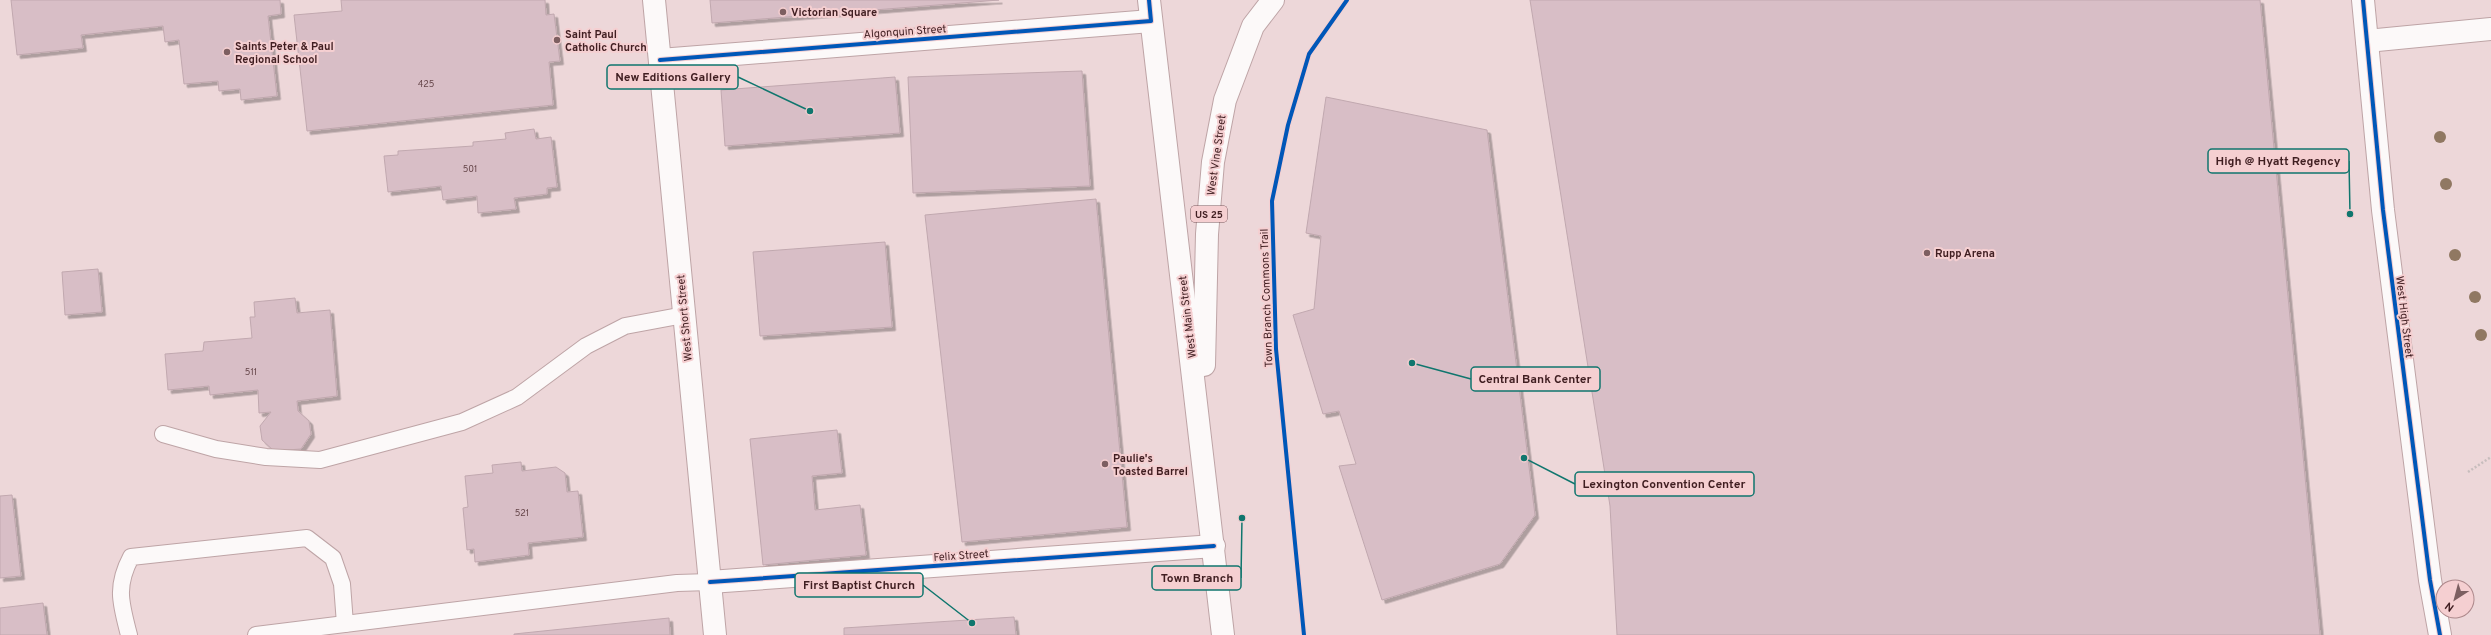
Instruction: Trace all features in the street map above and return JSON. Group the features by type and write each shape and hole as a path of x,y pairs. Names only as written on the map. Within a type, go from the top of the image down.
{"main road":[{"name":"West Short Street","path":"654,0 715,635"},
{"name":"West Vine Street","path":"1202,442 1207,234 1213,162 1225,100 1253,26 1273,0"},
{"name":"West High Street","path":"2363,0 2384,217 2430,580 2440,635"},
{"name":"Algonquin Street","path":"660,60 1150,10"},
{"name":"West Main Street","path":"1150,10 1202,442 1223,635"},
{"path":"2367,41 2491,29"},
{"name":"Felix Street","path":"710,582 1214,546"}],"lane":[{"path":"163,434 216,449 266,457 320,460 462,422 517,397 586,346 625,326 684,315"},
{"path":"129,635 120,601 122,574 131,557 306,538 333,558 342,584 345,624"},
{"path":"256,635 669,584 710,582"}],"path":[{"path":"2468,472 2491,456"}],"building":[{"name":"Saints Peter & Paul Regional School","path":"11,0 280,0 281,14 268,16 277,96 241,100 240,89 219,91 218,81 184,84 179,40 165,42 163,26 81,35 83,48 17,55"},
{"path":"341,0 545,0 546,15 554,14 560,61 549,62 553,105 307,131 294,15 342,11"},
{"name":"Victorian Square","path":"710,0 999,0 712,23"},
{"name":"Rupp Arena","path":"1530,0 2260,0 2320,635 1617,635 1610,506"},
{"path":"1082,71 1090,186 913,193 908,77"},
{"path":"895,77 900,133 725,146 721,90"},
{"path":"1326,97 1487,130 1535,515 1500,564 1382,600 1339,466 1356,464 1339,411 1323,414 1293,315 1314,309 1321,236 1306,233"},
{"path":"534,129 536,139 551,137 557,187 547,188 547,194 514,198 516,209 478,213 477,196 443,200 441,186 388,192 384,156 398,155 398,151 473,146 473,142 506,139 505,133"},
{"path":"1096,199 1127,527 962,542 925,215"},
{"path":"885,242 892,327 760,336 753,252"},
{"path":"98,269 102,312 65,315 62,272"},
{"path":"295,298 297,313 330,310 337,396 297,401 298,411 309,421 311,434 301,449 274,451 262,440 260,426 271,412 259,413 258,390 210,395 209,386 168,390 165,354 203,351 204,342 252,338 250,317 255,317 254,302"},
{"path":"837,430 842,473 812,476 815,510 860,505 866,555 763,565 750,439"},
{"path":"521,462 522,471 556,467 565,473 567,492 578,491 583,537 528,543 529,555 475,562 474,549 467,550 463,508 468,507 465,476 493,473 492,465"},
{"path":"12,495 21,576 0,578 0,496"},
{"path":"43,603 47,635 0,635 0,608"},
{"path":"1014,617 1016,635 844,635 844,628"},
{"path":"669,618 670,635 514,635 514,634"}],"cycle path":[{"path":"660,60 1151,21 1149,0"},
{"name":"Town Branch Commons Trail","path":"1304,635 1276,349 1272,201 1288,125 1309,54 1347,0"},
{"path":"2363,0 2383,210 2430,580 2440,635"},
{"path":"710,582 1214,546"}],"place":[{"name":"Victorian Square","path":"783,12"},
{"name":"Saint Paul Catholic Church","path":"557,40"},
{"name":"Saints Peter & Paul Regional School","path":"227,52"},
{"name":"New Editions Gallery","path":"810,111"},
{"name":"High @ Hyatt Regency","path":"2350,214"},
{"name":"Rupp Arena","path":"1927,253"},
{"name":"Central Bank Center","path":"1412,363"},
{"name":"Lexington Convention Center","path":"1524,458"},
{"name":"Paulie's Toasted Barrel","path":"1105,464"},
{"name":"Town Branch","path":"1242,518"},
{"name":"First Baptist Church","path":"972,623"}]}
